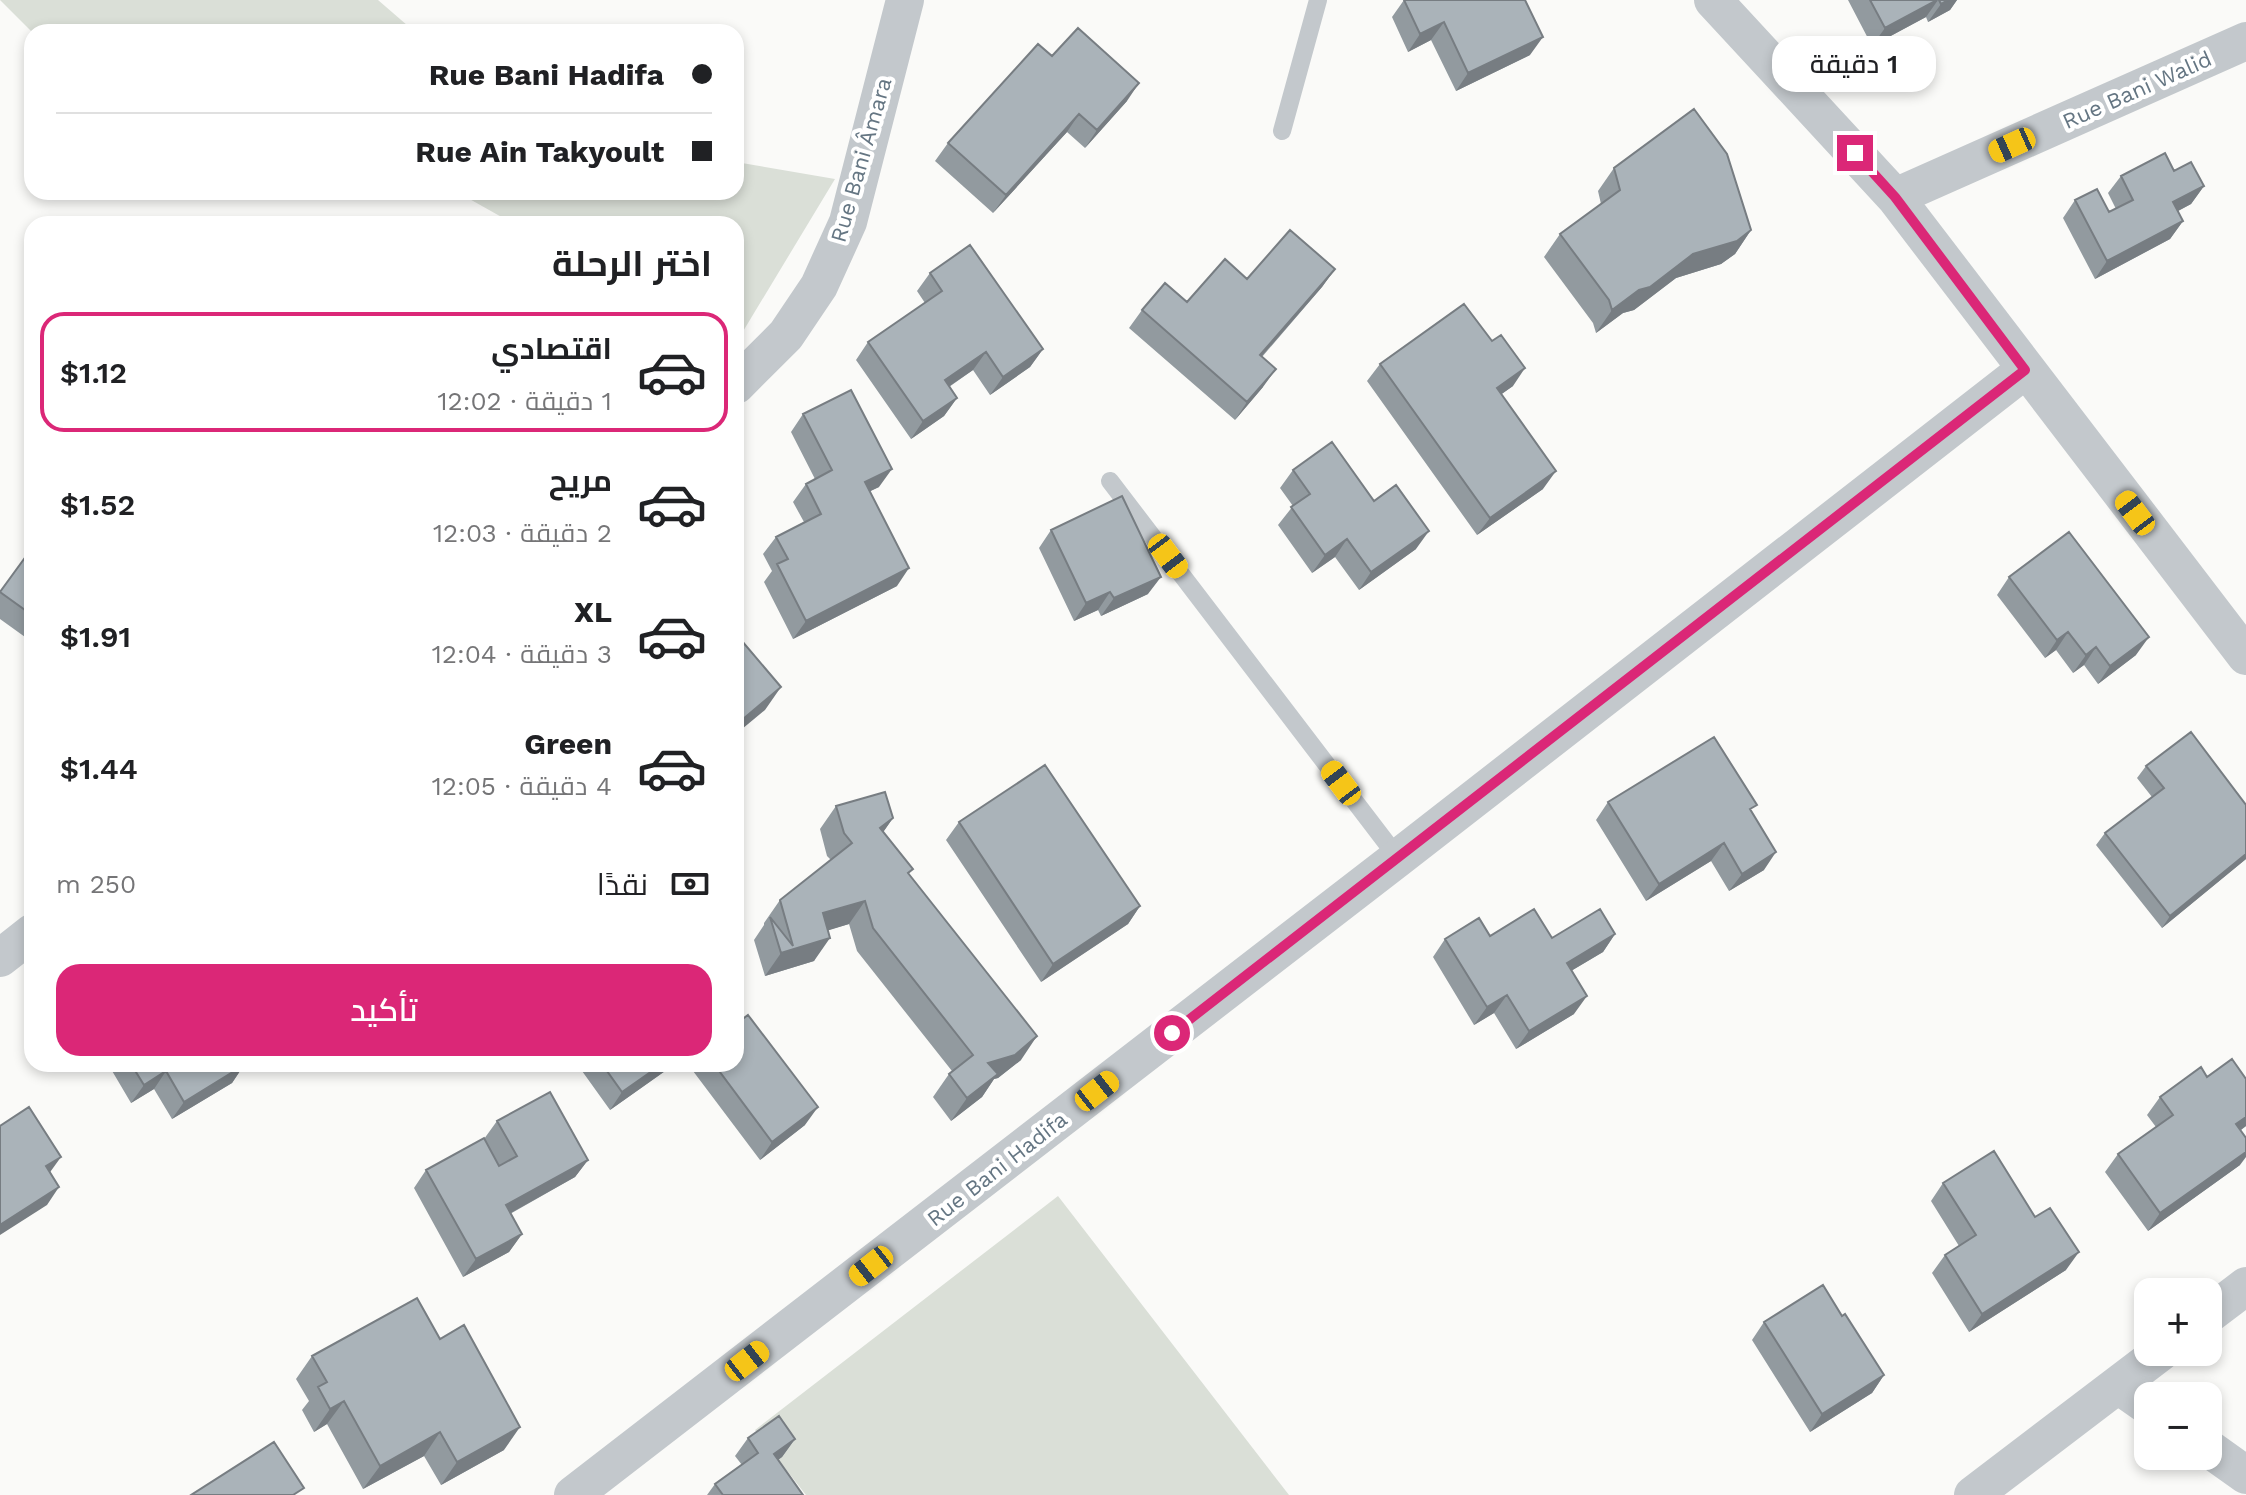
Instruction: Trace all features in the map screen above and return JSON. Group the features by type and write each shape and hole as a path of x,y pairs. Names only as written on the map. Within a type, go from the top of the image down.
{"street":[{"name":"Rue Bani Âmara","path":"744,377 786,335 819,286 848,222 905,0"},
{"path":"1713,0 1895,197 2246,656"},
{"name":"Rue Bani Walid","path":"1895,197 2246,41"},
{"name":"Rue Bani Hadifa","path":"573,1495 2025,370"},
{"path":"0,958 24,939"},
{"path":"2222,1304 2246,1286"},
{"path":"1973,1495 2133,1396 2152,1366"},
{"path":"2222,1458 2246,1475"}],"lane":[{"path":"1282,131 1318,0"},
{"path":"1110,481 1398,858"}],"shaded area":[{"path":"0,0 378,0 406,24 24,24"},
{"path":"744,163 835,179 744,330 744,216 500,216 471,200 744,200"},
{"path":"1058,1196 1289,1495 806,1495 755,1430"}],"building":[{"path":"1404,0 1525,0 1543,37 1468,73 1444,22 1420,34"},
{"path":"1870,0 1937,0 1885,28"},
{"path":"1078,28 1139,83 1097,130 1079,114 1006,195 948,143 1038,44 1052,56"},
{"path":"1694,109 1727,154 1751,230 1737,241 1693,254 1650,287 1639,290 1612,310 1609,300 1560,234 1620,190 1614,168"},
{"path":"2165,153 2174,171 2191,162 2204,186 2173,202 2183,221 2107,261 2075,200 2097,189 2109,212 2133,200 2121,176"},
{"path":"1290,230 1335,269 1260,355 1276,369 1247,402 1142,310 1165,283 1187,302 1225,259 1247,279"},
{"path":"970,245 1043,349 1003,377 986,352 945,380 957,398 923,421 868,342 942,291 930,273"},
{"path":"1464,304 1492,341 1501,335 1525,368 1497,388 1556,471 1490,518 1380,364"},
{"path":"851,390 892,469 865,482 909,568 806,621 777,564 788,559 776,537 821,514 806,484 832,470 803,414"},
{"path":"1332,442 1374,501 1396,485 1429,531 1371,572 1347,539 1325,555 1291,507 1310,494 1293,470"},
{"path":"1122,496 1161,577 1114,598 1110,592 1086,603 1051,530"},
{"path":"2069,532 2149,637 2110,666 2096,647 2086,655 2068,632 2057,640 2009,577"},
{"path":"24,559 24,609 0,592"},
{"path":"744,643 781,687 744,718"},
{"path":"2191,732 2246,805 2246,854 2170,916 2105,833 2164,788 2146,766"},
{"path":"1714,737 1757,805 1750,809 1776,852 1742,874 1724,843 1659,884 1608,802"},
{"path":"1045,765 1140,906 1053,964 959,822"},
{"path":"885,792 893,818 880,828 913,869 908,873 1037,1036 1015,1055 988,1063 998,1074 967,1098 949,1074 973,1055 873,928 865,901 823,913 830,938 781,953 770,917 793,946 780,900 852,843 844,833 836,806"},
{"path":"1534,909 1552,938 1600,909 1615,934 1567,963 1587,996 1529,1031 1507,995 1487,1007 1445,939 1479,918 1490,936"},
{"path":"748,1015 818,1107 772,1142 720,1072 744,1072 744,1018"},
{"path":"2232,1059 2246,1079 2246,1117 2236,1124 2246,1138 2246,1152 2160,1213 2118,1154 2173,1115 2160,1097 2201,1067 2207,1077"},
{"path":"136,1072 164,1072 144,1085"},
{"path":"167,1072 233,1072 184,1102"},
{"path":"608,1072 651,1072 622,1092"},
{"path":"550,1092 588,1160 506,1205 522,1234 476,1259 426,1170 484,1138 499,1166 517,1156 497,1121"},
{"path":"29,1107 61,1157 46,1166 59,1187 0,1225 0,1126"},
{"path":"1994,1151 2035,1217 2050,1208 2079,1252 1982,1314 1945,1255 1976,1235 1943,1183"},
{"path":"1823,1285 1884,1375 1822,1414 1764,1322"},
{"path":"417,1298 440,1339 464,1325 520,1427 457,1462 440,1432 380,1466 344,1401 330,1409 318,1387 327,1382 312,1356"},
{"path":"779,1416 795,1439 774,1454 803,1495 723,1495 715,1484 758,1453 748,1438"},
{"path":"274,1442 304,1488 293,1495 191,1495"}],"route":[{"path":"1172,1033 2025,370 1895,197 1855,153"}]}
